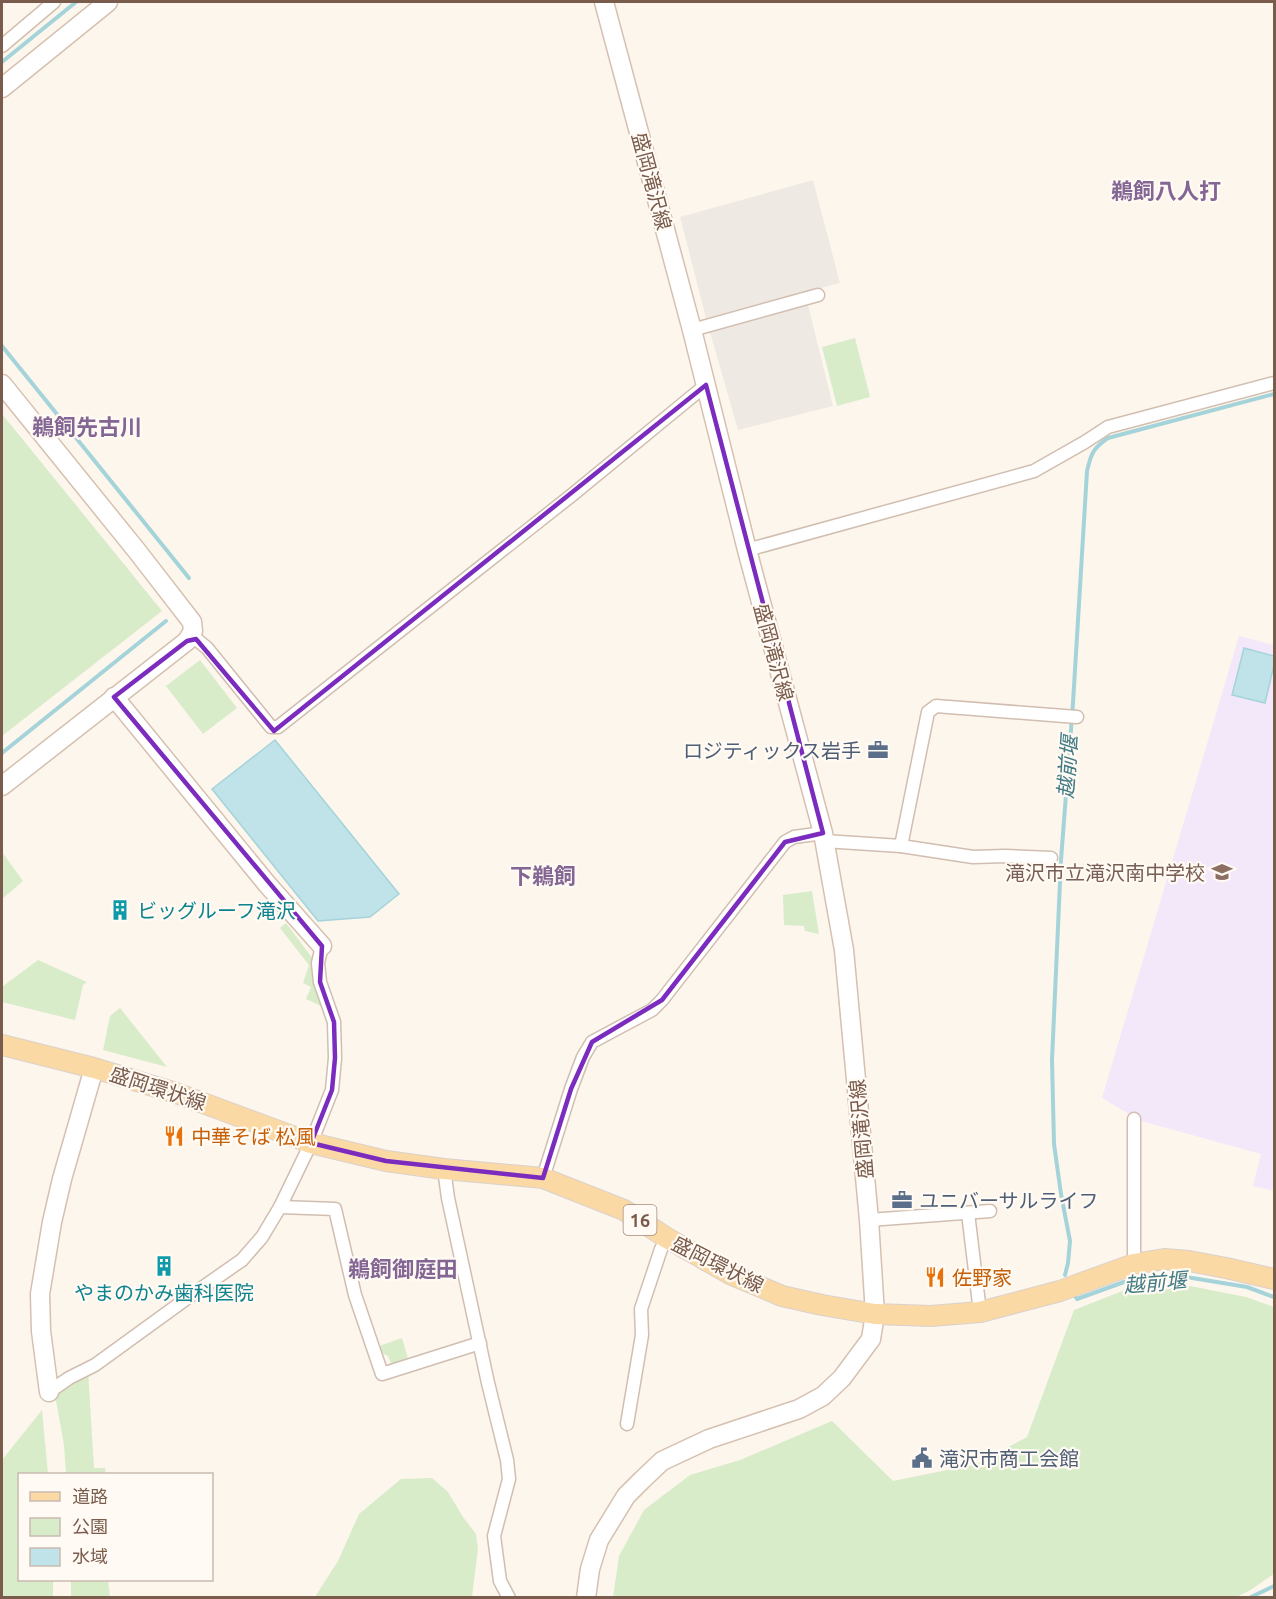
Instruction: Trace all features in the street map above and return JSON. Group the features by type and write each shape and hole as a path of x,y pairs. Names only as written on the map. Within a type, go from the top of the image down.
{"main road":[{"name":"盛岡環状線","path":"2,1045 94,1068 189,1097 311,1143 386,1161 543,1178 624,1210 730,1274 782,1296 822,1305 875,1314 931,1316 980,1312 1060,1291 1134,1264 1164,1259 1189,1261 1275,1280"}],"street":[{"path":"2,46 54,2"},
{"path":"2,88 108,2"},
{"name":"盛岡滝沢線","path":"586,1598 590,1569 598,1540 626,1496 642,1480 662,1461 709,1438 799,1409 824,1396 842,1378 871,1339 875,1314 869,1220 844,950 823,837 692,330 604,2"},
{"path":"692,330 818,295"},
{"path":"747,550 1034,471 1108,427 1275,383"},
{"path":"2,384 192,622 193,632 187,640 2,786"},
{"path":"187,640 196,639 207,648 271,727 278,727 572,495 706,385"},
{"path":"94,1068 62,1179 40,1294 41,1330 49,1392 69,1378 95,1365 242,1260 262,1237 280,1207 311,1143 332,1090 335,1058 334,1022 320,981 318,963 322,946 267,884 114,697"},
{"path":"902,846 928,712 936,706 1072,717"},
{"path":"543,1178 571,1089 583,1057 592,1042 652,1010 662,1000 785,842 794,837 823,837 973,857 1051,858"},
{"path":"1134,1119 1134,1264"},
{"path":"444,1169 448,1198 488,1383 507,1460 508,1479 494,1536 500,1581 509,1598"},
{"path":"280,1207 335,1209 355,1295 382,1374 480,1343"},
{"path":"869,1220 990,1211"},
{"path":"968,1213 980,1312"},
{"path":"627,1424 642,1335 641,1309 661,1249 667,1238"}],"highlighted area":[{"path":"706,385 823,833 785,842 662,1000 592,1042 571,1089 543,1178 386,1161 311,1143 332,1090 335,1058 334,1022 320,982 322,946 114,697 187,641 196,639 274,731"}],"shaded area":[{"path":"813,180 840,283 706,318 680,217"},
{"path":"808,305 833,406 738,430 710,332"},
{"name":"滝沢市立滝沢南中学校","path":"1239,636 1274,645 1274,1191 1253,1186 1261,1154 1141,1121 1102,1098"}],"green space":[{"path":"855,338 870,397 837,406 822,347"},
{"path":"2,414 162,611 2,736"},
{"path":"200,660 237,708 203,734 166,686"},
{"path":"2,852 23,881 2,899"},
{"path":"812,891 819,934 805,931 804,926 784,925 783,895"},
{"path":"286,923 316,963 323,1007 306,999 311,987 303,983 309,965 280,928"},
{"path":"38,960 87,982 83,985 75,1020 2,1002 2,987"},
{"path":"120,1008 167,1067 103,1050 110,1016"},
{"path":"1180,1284 1246,1297 1274,1307 1274,1574 1249,1591 1234,1598 613,1597 619,1556 644,1510 690,1475 740,1460 832,1421 893,1481 977,1464 1027,1437 1074,1310 1125,1290"},
{"path":"402,1338 409,1362 393,1368 388,1356 380,1352 379,1346"},
{"path":"88,1370 94,1468 105,1468 106,1473 66,1473 64,1445 55,1395"},
{"path":"42,1410 48,1473 18,1473 18,1581 53,1581 53,1597 2,1597 2,1460"},
{"path":"432,1478 448,1492 476,1534 478,1549 472,1597 315,1597 338,1561 359,1514 401,1479"},
{"path":"71,1581 108,1581 110,1597 71,1597"}],"water":[{"path":"1244,648 1274,656 1265,703 1232,695"},
{"path":"275,740 399,894 370,917 318,921 212,789"}],"waterway":[{"path":"2,62 76,2"},
{"path":"2,346 189,578"},
{"name":"越前堰","path":"1065,1275 1070,1241 1054,1144 1052,1060 1061,860 1087,471 1093,452 1108,438 1274,394"},
{"path":"2,753 166,621"},
{"name":"越前堰","path":"1074,1294 1077,1299 1124,1282 1180,1276 1247,1287 1274,1297"},
{"name":"越前堰","path":"1249,1598 1274,1586"}],"place":[{"name":"ロジティックス岩手","path":"878,750"},
{"name":"滝沢市立滝沢南中学校","path":"1222,872"},
{"name":"ビッグルーフ滝沢","path":"120,910"},
{"name":"中華そば 松風","path":"174,1136"},
{"name":"ユニバーサルライフ","path":"902,1200"},
{"name":"やまのかみ歯科医院","path":"164,1266"},
{"name":"佐野家","path":"935,1277"},
{"name":"滝沢市商工会館","path":"922,1458"}],"district":[{"name":"鵜飼八人打","path":"1166,190"},
{"name":"鵜飼先古川","path":"87,426"},
{"name":"下鵜飼","path":"543,875"},
{"name":"鵜飼御庭田","path":"403,1268"}]}
